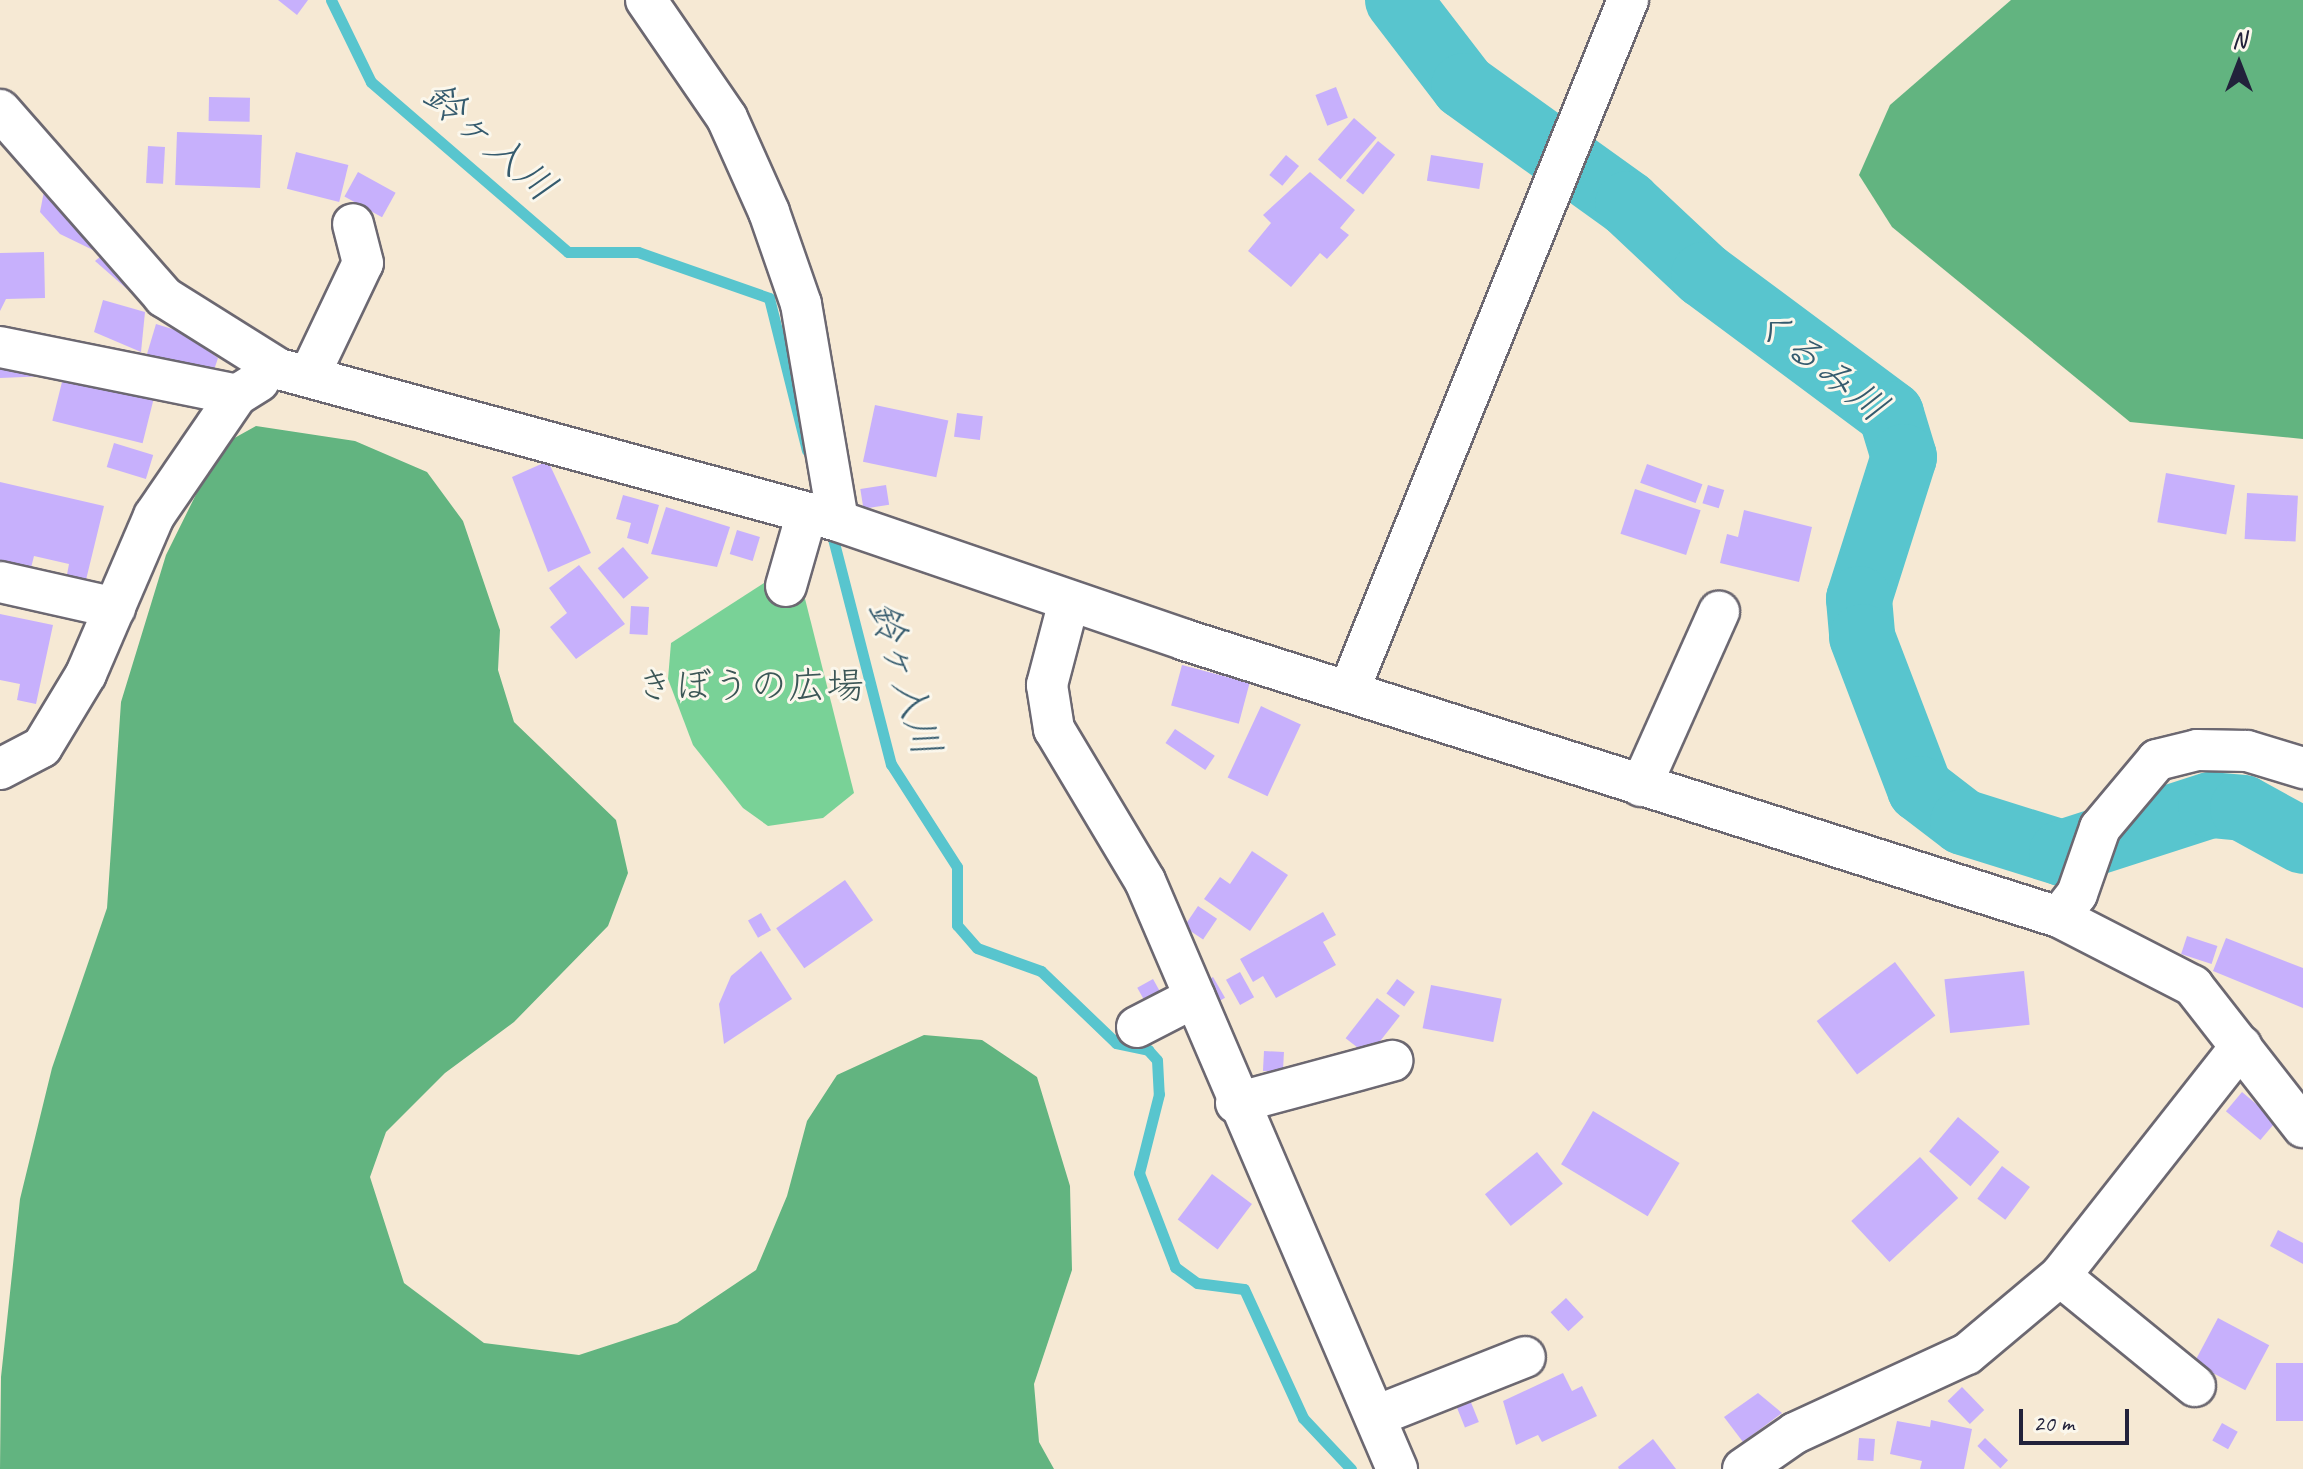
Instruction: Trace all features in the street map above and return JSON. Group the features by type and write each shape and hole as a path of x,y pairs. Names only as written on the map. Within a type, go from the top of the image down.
{"street":[{"path":"646,0 727,118 769,212 801,304 823,517 786,586"},
{"path":"1350,688 1570,144 1633,5"},
{"path":"0,110 164,297 294,372 823,517 1069,601 1350,688 1641,786 2068,905 2193,986 2303,1127"},
{"path":"0,347 237,395 294,372 363,263 353,224"},
{"path":"0,769 42,747 86,674 154,516 237,395"},
{"path":"0,582 115,608"},
{"path":"1069,601 1047,685 1054,729 1126,846 1195,997 1236,1103 1397,1469"},
{"path":"1641,786 1719,612"},
{"path":"2068,905 2100,828 2157,760 2197,750 2247,751 2303,768"},
{"path":"1137,1027 1195,997"},
{"path":"1743,1469 1795,1433 1967,1354 2060,1276 2241,1046"},
{"path":"1236,1103 1392,1061"},
{"path":"2060,1276 2195,1386"},
{"path":"1376,1416 1525,1357"}],"green space":[{"path":"2011,0 2303,0 2303,439 2130,422 1892,227 1859,175 1890,105"},
{"path":"256,426 355,441 427,472 463,521 500,630 498,670 514,722 616,820 628,873 608,926 514,1022 445,1073 386,1132 370,1177 404,1283 484,1343 579,1355 677,1323 756,1270 787,1196 807,1121 837,1075 924,1035 982,1040 1037,1077 1070,1186 1072,1270 1034,1384 1039,1442 1054,1469 0,1469 1,1377 20,1199 52,1068 107,908 121,702 166,555 220,446"},
{"name":"きぼうの広場","path":"778,574 800,579 854,793 823,818 768,826 743,808 693,745 668,679 671,643"}],"building":[{"path":"278,0 308,0 297,15"},
{"path":"1336,87 1348,118 1327,126 1315,95"},
{"path":"209,97 250,98 250,122 209,121"},
{"path":"1354,118 1377,138 1341,179 1318,160"},
{"path":"177,132 262,135 260,188 175,185"},
{"path":"1378,141 1395,155 1363,194 1346,181"},
{"path":"148,146 165,147 163,184 146,183"},
{"path":"296,152 348,165 339,202 287,189"},
{"path":"1286,155 1299,166 1282,186 1269,175"},
{"path":"1431,155 1483,163 1479,189 1427,181"},
{"path":"358,172 396,193 382,217 344,196"},
{"path":"1310,172 1355,210 1340,228 1349,235 1327,259 1320,253 1291,287 1248,251 1271,223 1263,215"},
{"path":"46,181 103,241 93,250 60,234 40,212"},
{"path":"44,252 45,298 6,299 0,311 0,253"},
{"path":"106,252 133,284 127,289 95,261"},
{"path":"103,300 145,312 141,352 94,332"},
{"path":"156,324 182,332 218,358 213,373 147,354"},
{"path":"0,365 48,376 0,378"},
{"path":"63,378 153,400 143,443 52,421"},
{"path":"875,405 948,421 936,477 863,462"},
{"path":"957,413 983,416 980,440 954,437"},
{"path":"114,443 153,455 146,479 107,467"},
{"path":"548,461 591,553 548,572 512,477"},
{"path":"1647,464 1702,484 1696,503 1640,483"},
{"path":"2166,473 2235,485 2226,534 2157,522"},
{"path":"0,482 104,506 85,584 66,580 69,564 34,556 30,572 0,565"},
{"path":"886,485 889,505 863,509 860,489"},
{"path":"1708,485 1724,490 1719,508 1702,503"},
{"path":"1635,489 1701,510 1686,555 1620,534"},
{"path":"2247,493 2298,496 2296,542 2245,539"},
{"path":"623,495 659,505 648,544 627,538 631,523 616,519"},
{"path":"666,507 730,527 717,567 651,554"},
{"path":"1744,510 1812,527 1799,582 1720,563 1727,534 1738,537"},
{"path":"737,530 760,537 753,561 730,554"},
{"path":"623,547 649,578 623,599 598,568"},
{"path":"579,565 625,624 576,659 550,627 567,613 549,588"},
{"path":"631,606 649,607 648,635 630,634"},
{"path":"0,614 53,625 36,704 17,700 20,684 0,680"},
{"path":"1182,665 1250,683 1239,724 1171,706"},
{"path":"1261,706 1301,725 1267,796 1228,778"},
{"path":"1175,729 1215,756 1205,770 1165,743"},
{"path":"1252,851 1288,875 1250,931 1204,899 1220,877 1230,884"},
{"path":"845,880 873,920 804,968 776,928"},
{"path":"1198,906 1217,919 1203,940 1184,927"},
{"path":"1323,912 1336,935 1323,942 1336,965 1276,998 1263,976 1253,982 1240,959"},
{"path":"761,913 771,930 758,938 748,920"},
{"path":"2187,936 2217,946 2212,964 2181,954"},
{"path":"2226,938 2303,968 2303,1008 2213,971"},
{"path":"761,951 792,999 724,1044 719,1004 731,976"},
{"path":"1895,962 1935,1016 1857,1074 1817,1021"},
{"path":"2024,971 2030,1025 1950,1033 1944,979"},
{"path":"1240,972 1254,997 1240,1005 1226,980"},
{"path":"1213,977 1225,998 1212,1005 1200,984"},
{"path":"1153,979 1163,997 1147,1006 1137,988"},
{"path":"1397,979 1415,992 1404,1006 1386,994"},
{"path":"1431,985 1502,999 1493,1042 1423,1028"},
{"path":"1377,998 1400,1016 1368,1056 1346,1038"},
{"path":"1264,1051 1284,1052 1283,1072 1263,1071"},
{"path":"2242,1092 2276,1121 2260,1140 2226,1111"},
{"path":"1593,1111 1680,1163 1648,1216 1561,1164"},
{"path":"1958,1117 1999,1152 1970,1186 1929,1151"},
{"path":"1537,1152 1563,1184 1511,1226 1485,1194"},
{"path":"1920,1157 1958,1198 1889,1262 1851,1221"},
{"path":"2002,1166 2030,1187 2005,1220 1977,1199"},
{"path":"1212,1174 1252,1204 1218,1250 1178,1220"},
{"path":"2278,1230 2303,1243 2303,1264 2270,1246"},
{"path":"1566,1298 1584,1317 1568,1331 1551,1312"},
{"path":"2218,1318 2269,1345 2245,1390 2194,1363"},
{"path":"2276,1363 2303,1363 2303,1421 2276,1421"},
{"path":"1563,1373 1572,1391 1582,1386 1597,1416 1542,1442 1538,1435 1516,1445 1503,1401"},
{"path":"1962,1387 1984,1410 1970,1424 1948,1401"},
{"path":"1758,1393 1782,1413 1743,1442 1724,1417"},
{"path":"1468,1395 1479,1422 1465,1428 1454,1401"},
{"path":"1931,1420 1972,1429 1964,1469 1920,1469 1922,1461 1890,1454 1897,1421 1930,1427"},
{"path":"2222,1423 2238,1432 2228,1449 2212,1440"},
{"path":"1859,1438 1875,1439 1873,1461 1857,1460"},
{"path":"1985,1438 2008,1460 2000,1468 1977,1446"},
{"path":"1653,1439 1676,1469 1619,1469 1618,1467"}],"waterway":[{"name":"鈴ヶ入川","path":"331,0 371,82 568,252 638,252 769,298 807,450"},
{"name":"くるみ川","path":"1398,0 1464,86 1628,204 1704,275 1891,414 1904,457 1859,599 1862,637 1920,789 1963,822 2062,853 2211,805 2243,808 2303,841"},
{"name":"鈴ヶ入川","path":"830,527 891,764 957,867 957,925 977,948 1041,971 1116,1043 1148,1050 1157,1060 1159,1094 1139,1173 1175,1267 1197,1283 1244,1289 1303,1418 1351,1469"}]}
